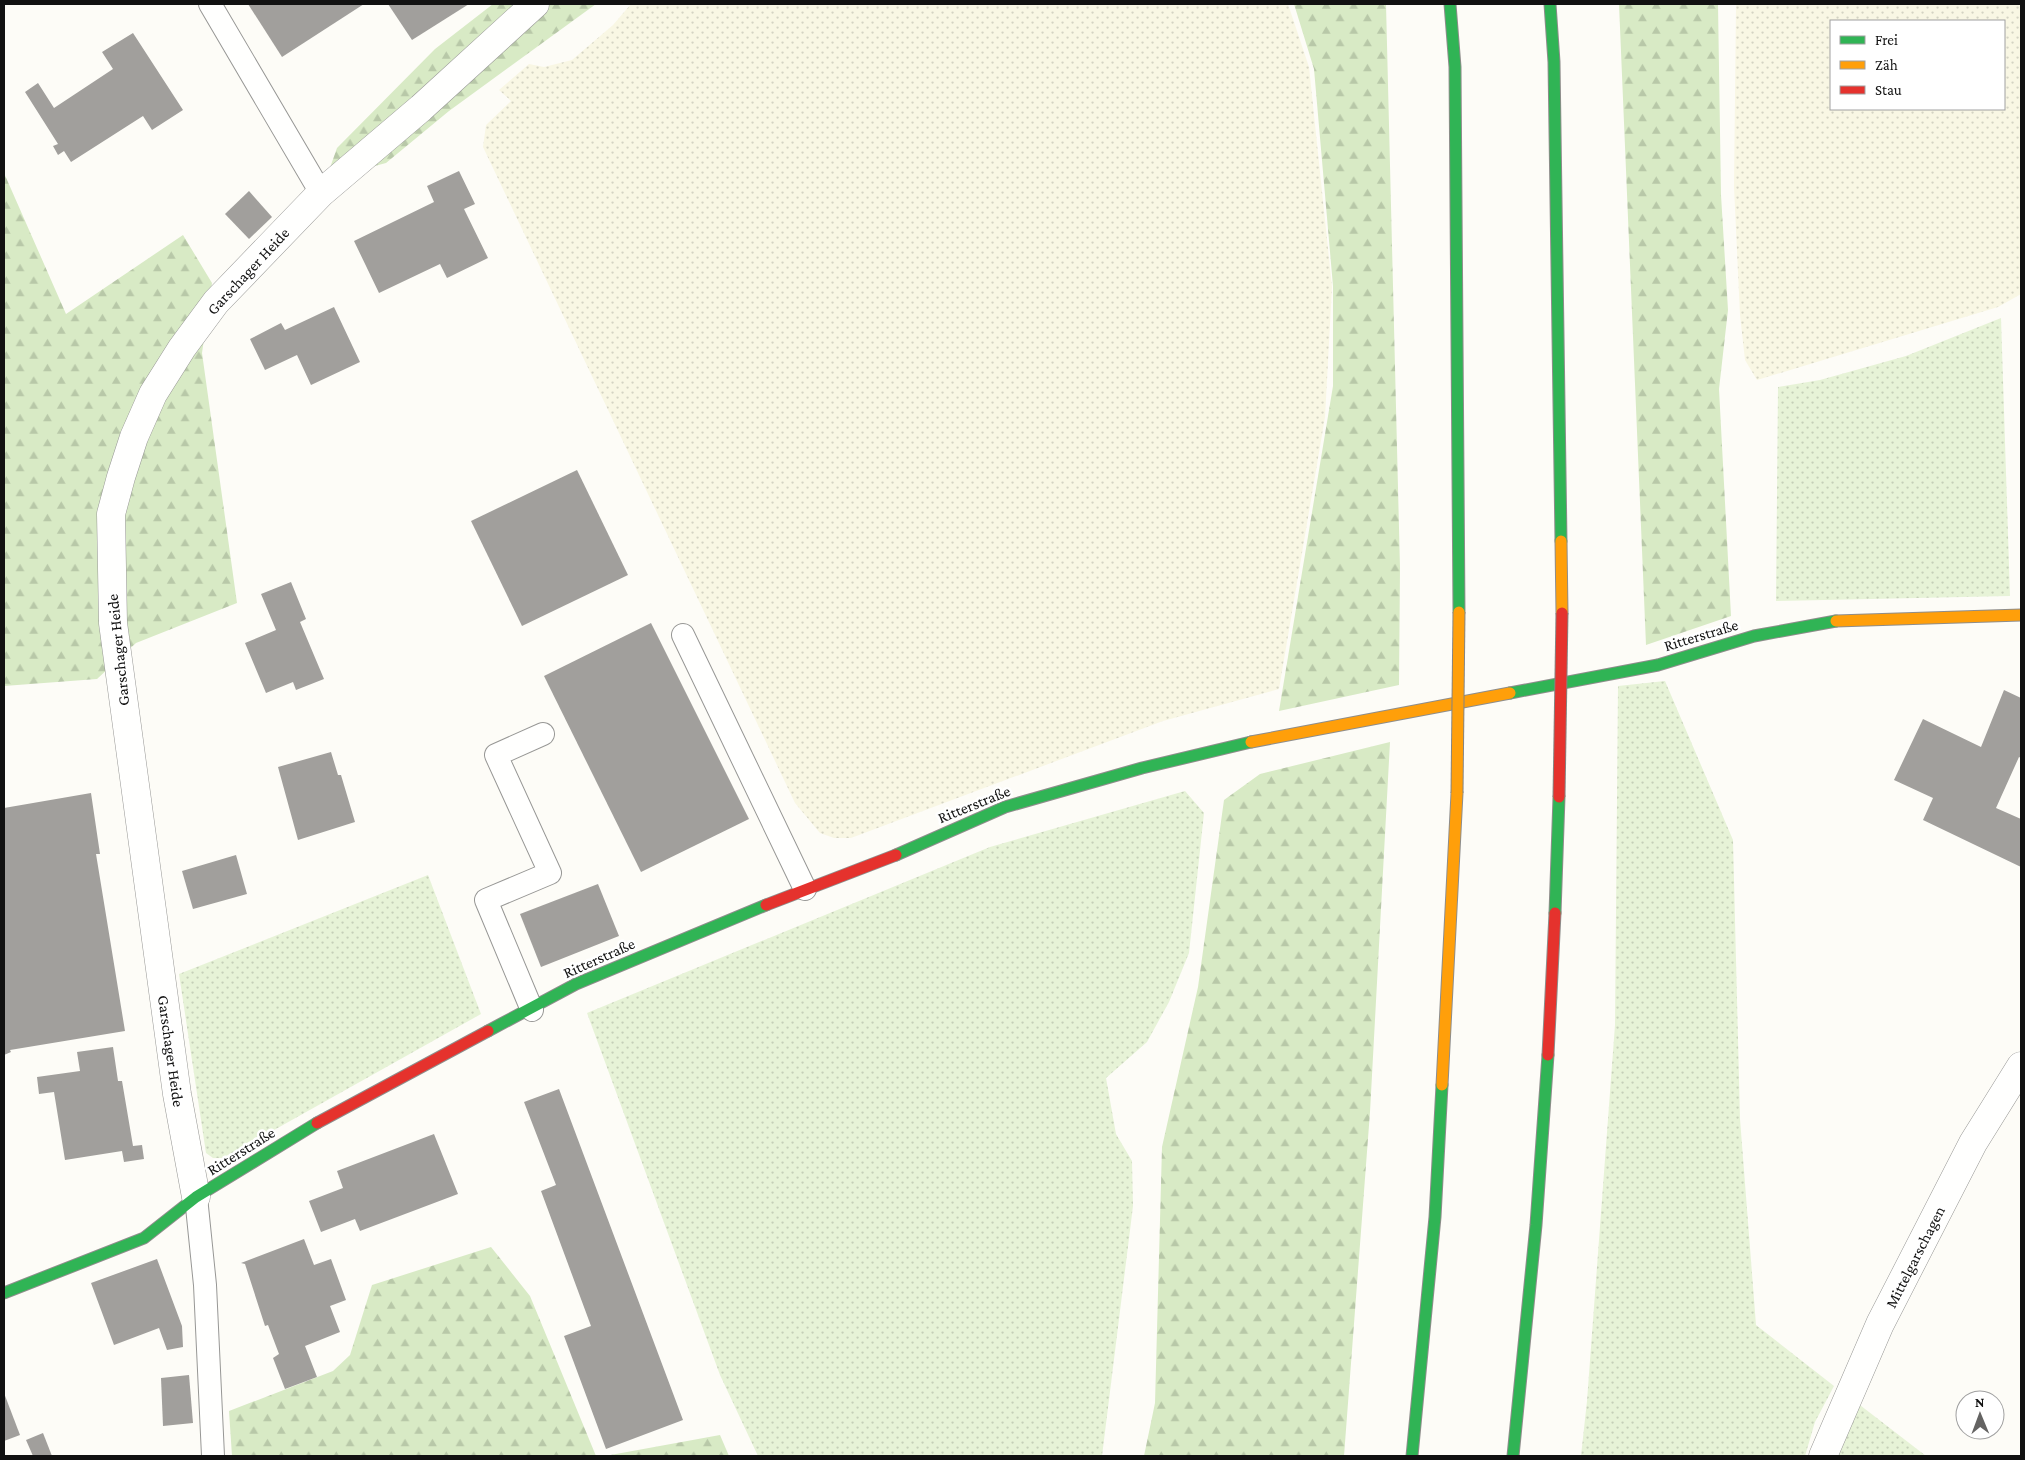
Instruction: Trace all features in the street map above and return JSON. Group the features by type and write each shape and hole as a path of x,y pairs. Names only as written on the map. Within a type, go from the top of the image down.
{"main road":[{"path":"1412,1456 1435,1217 1456,793 1459,612 1455,67 1450,4"},
{"path":"1513,1456 1536,1225 1553,975 1558,797 1562,613 1554,62 1550,4"},
{"name":"Ritterstraße","path":"4,1293 144,1238 196,1198 328,1116 532,1010 576,984 806,889 888,858 1005,807 1142,768 1247,743 1658,665 1754,636 1831,621 2021,615"}],"street":[{"name":"Garschager Heide","path":"196,1198 177,1094 112,623 111,514 134,437 153,394 182,348 216,302 321,194 421,108 535,4"},
{"name":"Mittelgarschagen","path":"1823,1456 1880,1324 1974,1143 2021,1066"}],"lane":[{"path":"210,4 321,194"},
{"path":"683,634 806,889"},
{"path":"532,1010 486,900 550,873 496,755 543,734"},
{"name":"Garschager Heide","path":"196,1198 204,1285 213,1456"}],"shaded area":[{"path":"631,4 1288,4 1309,67 1332,287 1325,417 1279,689 1163,721 851,838 834,838 820,833 795,803 483,147 486,125 511,101 499,90 529,64 544,67 572,60 613,25"},
{"path":"1736,4 2021,4 2021,294 1998,307 1757,380 1745,360 1740,315 1734,187"}],"green space":[{"path":"493,4 596,4 449,111 386,163 326,179 337,148 435,49"},
{"path":"1294,4 1386,4 1400,568 1399,685 1279,711 1333,386 1333,286 1314,69"},
{"path":"1619,4 1718,4 1721,195 1728,310 1719,389 1731,616 1646,645"},
{"path":"4,173 66,314 183,235 212,283 202,353 237,603 136,643 97,679 4,686"},
{"path":"2001,318 2010,596 1776,601 1778,387 1820,380 1906,356"},
{"path":"1665,681 1733,840 1740,1119 1756,1325 1834,1386 1815,1422 1805,1456 1581,1456 1587,1401 1615,1025 1618,686"},
{"path":"1390,742 1370,1112 1344,1456 1144,1456 1155,1403 1162,1147 1198,987 1224,800 1260,774"},
{"path":"1185,791 1204,813 1189,953 1169,1002 1147,1042 1106,1078 1116,1134 1132,1161 1133,1206 1102,1456 758,1456 720,1375 587,1013 990,847"},
{"path":"428,875 481,1014 224,1158 213,1158 206,1153 179,974"},
{"path":"491,1247 530,1296 596,1456 232,1456 229,1411 333,1371 350,1355 372,1285"},
{"path":"1856,1402 1926,1456 1833,1456"},
{"path":"720,1435 729,1456 605,1456"}],"building":[{"path":"248,4 364,4 282,57"},
{"path":"388,4 469,4 412,40"},
{"path":"133,33 183,110 152,130 143,116 71,162 64,151 58,155 53,146 58,144 25,92 38,83 54,108 113,69 102,52"},
{"path":"459,171 475,204 464,209 488,258 447,278 440,264 379,293 354,241 434,202 427,186"},
{"path":"249,191 272,217 249,239 225,214"},
{"path":"334,307 360,362 311,385 297,355 265,370 250,339 281,323 285,330"},
{"path":"577,470 628,575 522,626 471,521"},
{"path":"291,582 306,619 300,622 324,679 296,690 293,682 266,693 245,643 276,630 261,594"},
{"path":"651,623 749,819 641,872 544,676"},
{"path":"2004,690 2021,698 2021,758 2019,757 1996,808 2021,819 2021,867 1923,820 1933,798 1894,780 1923,719 1981,747"},
{"path":"331,752 338,775 341,775 355,822 298,840 278,767"},
{"path":"91,793 100,854 96,854 125,1031 10,1050 11,1052 4,1055 4,808"},
{"path":"236,855 247,894 193,909 182,871"},
{"path":"598,884 619,936 541,967 520,914"},
{"path":"113,1047 118,1081 122,1081 133,1146 142,1145 144,1159 124,1162 122,1151 65,1160 54,1092 39,1094 37,1077 80,1071 77,1052"},
{"path":"559,1089 683,1420 606,1449 564,1336 591,1326 541,1191 556,1185 524,1102"},
{"path":"434,1134 458,1194 360,1231 355,1219 321,1232 309,1201 343,1188 337,1171"},
{"path":"304,1239 314,1265 331,1259 346,1300 330,1306 340,1332 305,1346 317,1377 285,1389 273,1358 279,1354 268,1325 265,1326 245,1264 241,1263"},
{"path":"157,1259 182,1326 183,1347 167,1350 159,1328 114,1345 91,1283"},
{"path":"189,1375 193,1423 163,1426 161,1378"},
{"path":"4,1393 20,1435 4,1441"},
{"path":"43,1433 52,1456 33,1456 26,1440"}],"traffic: fast":[{"path":"1450,4 1455,67 1459,612"},
{"path":"1550,4 1554,62 1561,541"},
{"path":"1510,693 1658,665 1754,636 1836,621"},
{"path":"896,855 1005,807 1142,768 1251,742"},
{"path":"1555,913 1559,797"},
{"path":"488,1031 576,984 766,905"},
{"path":"1513,1456 1536,1225 1548,1055"},
{"path":"1412,1456 1435,1217 1442,1085"},
{"path":"4,1293 144,1238 196,1197 317,1123"}],"traffic: slow":[{"path":"1561,541 1562,613"},
{"path":"1457,793 1459,612"},
{"path":"1836,621 2021,615"},
{"path":"1251,742 1510,693"},
{"path":"1442,1085 1457,793"}],"traffic: jam":[{"path":"1559,797 1562,613"},
{"path":"766,905 896,855"},
{"path":"1548,1055 1555,913"},
{"path":"317,1123 488,1031"}]}
